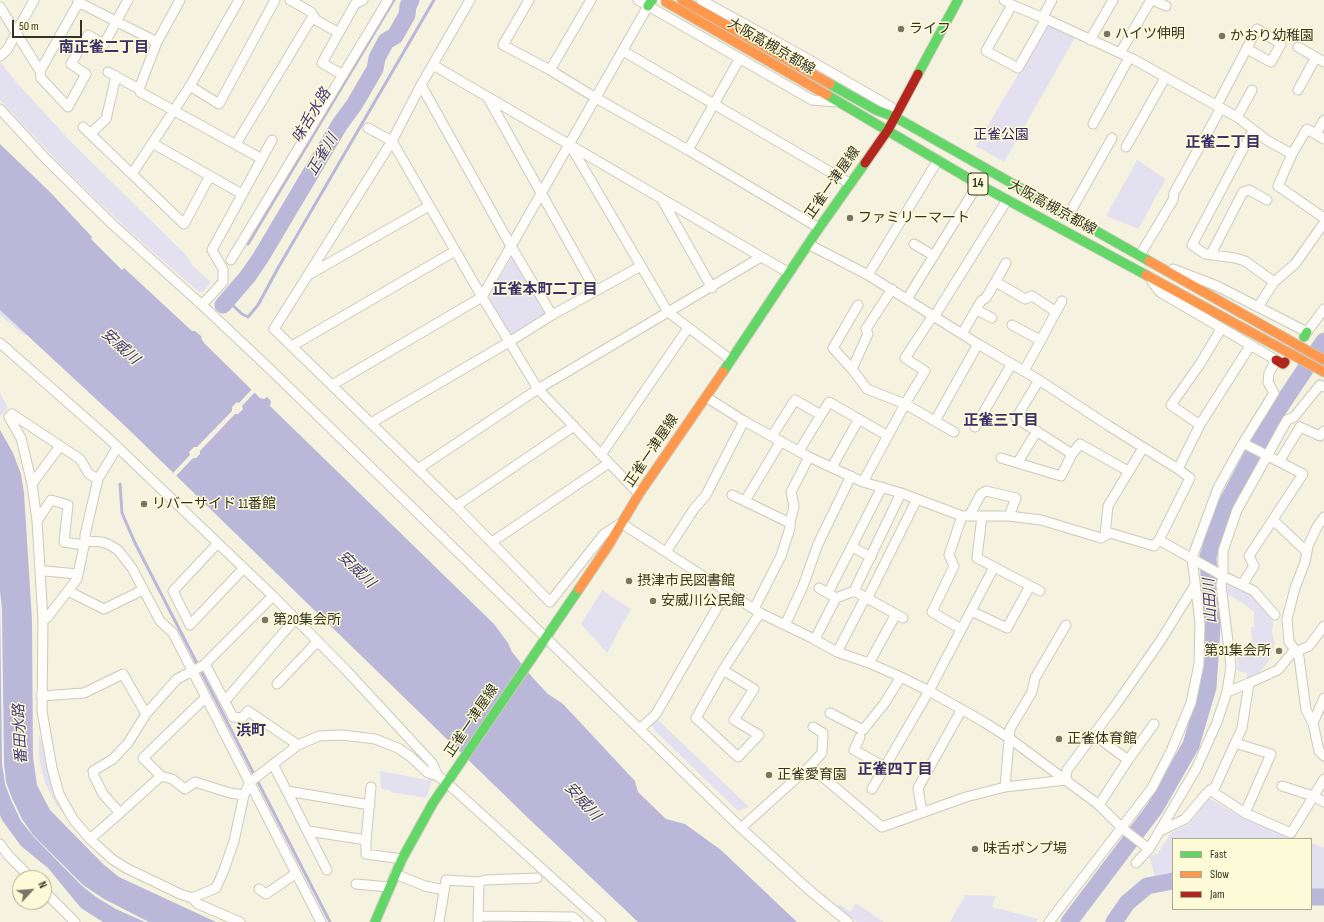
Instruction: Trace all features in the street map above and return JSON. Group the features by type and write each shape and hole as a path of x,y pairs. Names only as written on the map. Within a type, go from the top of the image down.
{"main road":[{"name":"大阪高槻京都線","path":"682,0 876,110 895,117 1324,360"},
{"name":"正雀一津屋線","path":"375,922 402,859 433,803 608,546 639,494 731,360 818,228 888,130 958,0"},
{"name":"大阪高槻京都線","path":"666,2 888,130 978,184 1324,372"}],"street":[{"path":"0,56 7,50 34,0"},
{"path":"0,7 40,71 41,78 68,107 86,74 71,64 88,35 104,44 128,0"},
{"path":"139,89 157,42 180,0"},
{"path":"132,174 190,86 239,0"},
{"path":"190,86 219,104 275,0"},
{"path":"290,0 311,12 316,20 339,33"},
{"path":"232,260 388,0"},
{"path":"470,0 421,85 392,141 274,329 456,506 550,602 604,534 622,523 757,611 815,639 837,652 869,663 901,677 984,722 1009,738 1099,805 1122,828 1149,849"},
{"path":"529,0 503,45 550,70 688,150 818,228"},
{"path":"550,70 591,0"},
{"path":"638,0 650,3 812,100 840,103"},
{"path":"701,0 892,107 895,117"},
{"path":"1004,0 1129,58 1237,117 1268,141 1292,154"},
{"path":"1012,5 986,51 1018,68 1052,0"},
{"path":"1090,40 1113,0"},
{"path":"1120,54 1152,0 1166,6"},
{"path":"40,71 79,1 116,22 157,42"},
{"path":"343,75 322,63 356,1"},
{"path":"332,385 482,297 650,3"},
{"path":"236,144 313,16"},
{"path":"1298,47 1320,59 1298,90"},
{"path":"1140,255 1173,200 1174,193 1219,107 1247,49"},
{"path":"623,51 849,183"},
{"path":"688,150 740,58"},
{"path":"1093,124 1129,58"},
{"path":"433,65 789,273"},
{"path":"90,134 108,123 106,119 112,74 139,89 140,92 262,159"},
{"path":"1126,147 1165,78"},
{"path":"421,85 552,316"},
{"path":"1237,117 1252,90"},
{"path":"487,97 596,291"},
{"path":"0,109 45,158 112,224 202,305 272,371 741,828 808,889 848,922"},
{"path":"1316,134 1324,120"},
{"path":"83,127 184,224 210,176"},
{"path":"368,128 392,141 482,297 538,389 639,494"},
{"path":"1258,307 1274,282 1295,264 1324,222 1278,186 1292,154 1307,129 1324,139"},
{"path":"1253,130 1192,245 1205,254 1235,258 1245,261 1274,282"},
{"path":"1068,216 1112,138"},
{"path":"202,305 223,282 223,269 212,250 272,140"},
{"path":"152,143 242,194"},
{"path":"569,144 668,312 731,360"},
{"path":"868,275 938,160"},
{"path":"907,299 978,184"},
{"path":"1211,254 1243,192 1249,190 1267,200"},
{"path":"661,197 712,288"},
{"path":"863,482 905,404 925,371 905,358 930,320 934,317 1007,200"},
{"path":"309,274 429,206"},
{"path":"706,397 744,421 809,457 863,482 901,493 965,516 1009,516 1041,520 1101,538 1110,533 1154,546 1160,540 1190,478 1039,380 1010,364 934,317 892,289 808,244"},
{"path":"914,244 934,256"},
{"path":"292,346 455,251"},
{"path":"418,469 538,389 668,312 712,288 761,257"},
{"path":"962,334 981,301 986,298 996,282 1006,263"},
{"path":"1154,263 1188,274 1258,307 1306,335 1324,309"},
{"path":"371,423 552,316 641,266"},
{"path":"1049,922 1152,788 1172,751 1191,702 1199,664 1200,623 1192,558 1218,488 1243,443 1274,393 1268,382 1268,373 1281,361 1250,346 1160,292 1147,276"},
{"path":"996,282 1025,299 1032,296 1055,311"},
{"path":"852,369 868,334 866,329 892,289"},
{"path":"1024,371 1055,311 1062,301"},
{"path":"858,305 833,348 852,369 867,389 905,404 954,432"},
{"path":"977,310 992,318"},
{"path":"1012,325 1040,340"},
{"path":"601,455 688,328"},
{"path":"1200,426 1171,404 1200,364 1221,328"},
{"path":"0,343 118,448 273,596 346,670 432,764 438,776"},
{"path":"935,421 978,344"},
{"path":"1178,469 1200,426 1250,346"},
{"path":"975,427 1010,364"},
{"path":"1039,380 1016,418 1072,454"},
{"path":"1136,863 1149,849 1196,769 1217,722 1227,692 1231,666 1221,585 1223,576 1223,551 1237,510 1287,420 1294,417 1322,384"},
{"path":"772,436 795,400 821,415"},
{"path":"799,451 829,402 888,436"},
{"path":"98,479 90,474 80,459 12,414 9,417 21,438 32,484 37,521 43,620 42,711 52,768 59,794 73,819 90,839 112,859 126,868 180,894 192,898 198,904 240,922"},
{"path":"832,467 859,419"},
{"path":"666,552 694,509 706,495 744,421"},
{"path":"456,506 574,426"},
{"path":"1279,462 1300,427 1320,436 1324,431"},
{"path":"1018,462 1037,432"},
{"path":"745,501 781,441"},
{"path":"1242,585 1254,566 1249,556 1303,474 1243,443"},
{"path":"1001,458 1061,476 1072,454 1080,444 1128,471"},
{"path":"32,484 60,446"},
{"path":"43,620 47,618 77,579 85,543 85,534 98,479 118,448"},
{"path":"1106,535 1108,506 1143,448"},
{"path":"723,670 754,689 734,720 759,735 738,757 696,718 723,670 757,611 790,528 794,506 791,492 809,457"},
{"path":"492,542 609,463"},
{"path":"785,625 803,586 818,544 851,476"},
{"path":"828,593 882,487"},
{"path":"961,629 932,612 954,566 949,555 965,516 981,494 986,491 1016,498 1009,516"},
{"path":"815,639 836,598 854,592 901,493"},
{"path":"732,495 790,523"},
{"path":"837,652 863,602 867,599 917,499"},
{"path":"37,521 51,500 68,504 64,542 102,542 118,550 132,568 160,621 173,633 225,701 233,717 242,718 248,711 298,745"},
{"path":"982,516 977,558 1040,591"},
{"path":"1324,517 1317,527 1308,546 1305,562 1295,588 1287,620 1289,642 1299,657 1306,710 1313,722 1319,751 1324,756"},
{"path":"1273,520 1307,552"},
{"path":"1160,540 1223,576 1254,591 1275,615"},
{"path":"218,543 173,591 190,625 244,568"},
{"path":"852,546 871,557"},
{"path":"872,789 929,691 994,567"},
{"path":"45,571 78,574"},
{"path":"1066,780 1067,770 1160,640 1195,585"},
{"path":"971,611 1007,628 1030,586"},
{"path":"819,588 836,598"},
{"path":"68,592 104,609 143,590"},
{"path":"640,729 656,714 726,592"},
{"path":"854,592 900,616 869,663"},
{"path":"120,813 103,794 93,771 106,764 118,754 128,743 146,714 177,679 199,667 273,596"},
{"path":"225,701 295,619"},
{"path":"1005,787 1010,729 1032,692 1035,678 1066,625"},
{"path":"1227,692 1278,670 1292,654 1309,646 1324,626"},
{"path":"277,684 318,641"},
{"path":"199,667 206,697 253,779 295,874 321,922"},
{"path":"42,696 84,692 123,674 146,714"},
{"path":"830,713 863,730 884,704 901,677"},
{"path":"1160,831 1185,820 1206,794 1215,787 1242,728 1249,683"},
{"path":"206,697 144,758 161,776 172,779 185,789 195,782 244,796"},
{"path":"1313,722 1324,698"},
{"path":"920,806 918,788 962,710"},
{"path":"1099,805 1128,760 1154,724"},
{"path":"741,828 810,766 822,753 823,733 813,727"},
{"path":"1093,734 1128,760"},
{"path":"192,898 216,888 234,841 244,796 253,779 298,745 319,736 342,735 375,739 398,748 428,772 449,780 601,922"},
{"path":"860,737 854,750 885,767"},
{"path":"1235,743 1271,754 1245,813"},
{"path":"274,764 327,870"},
{"path":"810,766 882,827 966,798 1005,787 1066,780"},
{"path":"90,839 161,776"},
{"path":"1210,790 1245,813 1291,833 1324,779"},
{"path":"1282,786 1313,796 1324,802"},
{"path":"371,787 366,854 402,859"},
{"path":"287,791 370,805"},
{"path":"308,831 366,840"},
{"path":"0,844 8,855 23,870"},
{"path":"259,889 266,894 295,874"},
{"path":"395,874 425,886 444,890"},
{"path":"439,922 446,880 479,882 485,880 537,878"},
{"path":"479,882 478,919 573,917 579,922"},
{"path":"356,884 389,887"},
{"path":"52,899 75,922"}],"green space":[{"name":"正雀公園","path":"1048,23 1076,36 1004,162 976,146"},
{"path":"0,62 72,143 185,254 193,266 211,282 203,292 199,292 129,231 60,164 0,100"},
{"path":"1137,160 1166,179 1138,229 1106,216"},
{"path":"512,257 515,257 548,314 514,336 510,335 490,300 490,294"},
{"path":"0,310 27,335 24,335 0,315"},
{"path":"0,393 8,408 1,416 0,415"},
{"path":"1228,584 1236,586 1256,598 1274,615 1272,633 1275,643 1269,661 1258,674 1246,681 1247,673 1237,671 1237,657 1241,655 1252,640 1251,627 1254,627 1254,612 1231,596 1226,596"},
{"path":"602,590 631,609 607,653 581,624"},
{"path":"657,719 749,807 738,811 654,730 652,724"},
{"path":"39,733 56,793 71,821 57,806 45,783 39,757"},
{"path":"380,771 433,780 430,784 426,798 390,792 390,790 381,789"},
{"path":"1209,798 1241,817 1296,838 1172,838 1172,878 1157,882 1149,857 1158,853 1171,833 1189,824"},
{"path":"1312,843 1324,848 1324,894 1312,895"},
{"path":"965,895 996,896 992,907 1039,919 1036,922 950,922"},
{"path":"856,903 884,922 857,922 836,907 840,904 850,912"}],"water":[{"name":"安威川","path":"0,144 51,193 92,237 91,239 122,270 124,268 192,331 195,331 202,337 201,338 205,344 260,398 264,399 267,397 271,401 270,406 494,624 508,643 512,652 533,678 548,694 563,704 635,781 638,792 666,819 685,824 721,850 797,922 638,922 527,817 124,425 0,310"},
{"name":"番田水路","path":"0,430 13,453 21,474 24,493 32,620 33,757 37,785 50,810 103,864 119,877 216,922 149,922 104,899 83,885 33,835 22,819 12,798 6,782 4,763 2,609 0,591"},
{"path":"0,603 2,764 5,784 11,800 21,821 33,836 81,885 96,897 116,909 145,922 103,922 81,908 52,873 52,870 50,870 21,846 0,815"}],"pier":[{"path":"253,388 256,391 242,406 243,409 238,414 235,414 200,451 200,454 196,458 193,458 175,477 172,474 190,455 189,452 194,447 197,447 232,411 232,407 237,402 239,403"}],"waterway":[{"name":"味舌水路","path":"248,244 394,0"},
{"name":"正雀川","path":"223,305 248,276 261,257 340,124 354,105 375,69 377,58 386,41 395,36 407,15 408,6 411,0"},
{"path":"227,300 242,314 248,317 258,305 434,0"},
{"name":"山田川","path":"1069,922 1155,808 1191,745 1208,687 1212,627 1208,557 1221,514 1270,422 1324,341"},
{"path":"120,484 122,513 135,543 330,922"},
{"path":"1114,922 1127,903 1147,886 1172,881"},
{"path":"1312,897 1324,897"}],"traffic: fast":[{"path":"648,6 652,0"},
{"path":"918,74 958,0"},
{"path":"830,84 876,110 895,117 1149,261"},
{"path":"827,95 978,184 1146,275"},
{"path":"723,372 819,228 865,163"},
{"path":"1304,337 1307,332"},
{"path":"375,922 402,859 433,803 579,589"}],"traffic: slow":[{"path":"682,0 830,84"},
{"path":"666,2 827,95"},
{"path":"1149,261 1324,360"},
{"path":"1146,275 1324,372"},
{"path":"579,589 608,546 639,494 723,372"}],"traffic: jam":[{"path":"865,163 888,130 918,74"},
{"path":"1276,360 1283,364 1285,362"}],"place":[{"name":"ライフ","path":"901,29"},
{"name":"ハイツ伸明","path":"1107,34"},
{"name":"かおり幼稚園","path":"1222,36"},
{"name":"ファミリーマート","path":"850,218"},
{"name":"リバーサイド 11番館","path":"144,504"},
{"name":"摂津市民図書館","path":"629,581"},
{"name":"安威川公民館","path":"653,601"},
{"name":"第20集会所","path":"265,620"},
{"name":"第31集会所","path":"1279,651"},
{"name":"正雀体育館","path":"1059,739"},
{"name":"正雀愛育園","path":"769,775"},
{"name":"味舌ポンプ場","path":"975,849"}],"district":[{"name":"南正雀二丁目","path":"104,48"},
{"name":"正雀二丁目","path":"1223,143"},
{"name":"正雀本町二丁目","path":"545,290"},
{"name":"正雀三丁目","path":"1001,421"},
{"name":"浜町","path":"251,731"},
{"name":"正雀四丁目","path":"895,770"}]}
